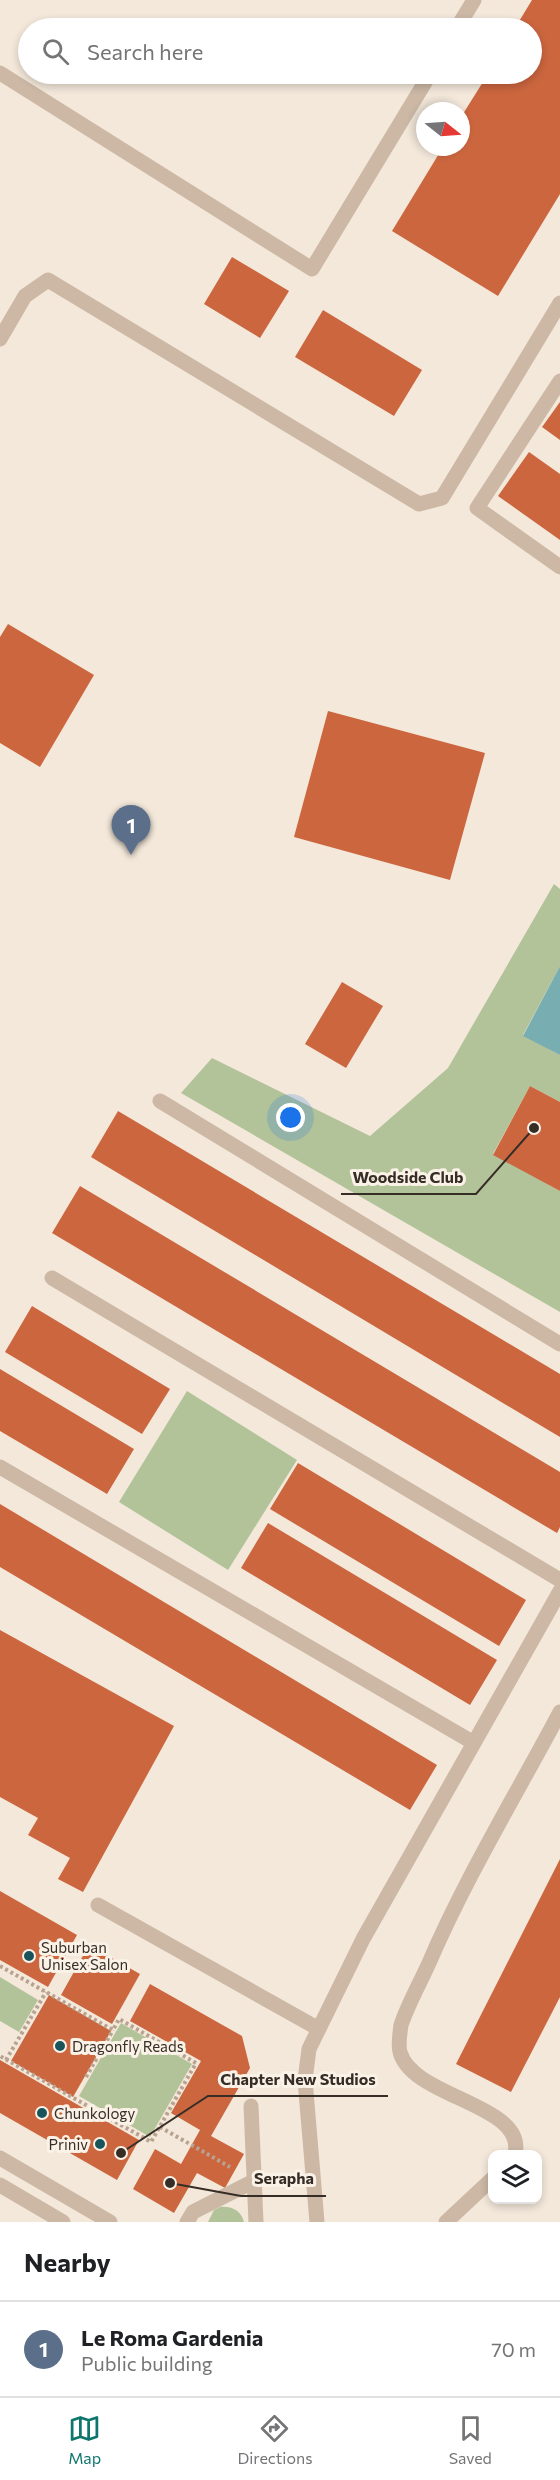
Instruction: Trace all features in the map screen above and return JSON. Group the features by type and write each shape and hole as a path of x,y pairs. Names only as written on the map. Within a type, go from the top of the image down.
{"street":[{"path":"462,18 474,0"},
{"path":"0,73 312,270 424,84"},
{"path":"0,339 25,296 48,280 419,504 442,498 560,303"},
{"path":"560,381 477,508 560,567"},
{"path":"160,1101 560,1344"},
{"path":"52,1278 560,1580"},
{"path":"0,1467 474,1743"},
{"path":"317,2222 305,2080 309,2049 363,1939 560,1591"},
{"path":"516,2150 517,2146 512,2132 498,2119 425,2081 405,2064 399,2051 401,2026 444,1927 560,1712"},
{"path":"98,1905 319,2029"},
{"path":"251,2106 256,2222"},
{"path":"0,2158 110,2222"},
{"path":"187,2222 193,2212 254,2181"},
{"path":"446,2222 488,2183"},
{"path":"0,2185 63,2222"}],"path":[{"path":"0,1966 112,2030"},
{"path":"6,2060 14,2051 46,1992"},
{"path":"0,2056 152,2142 196,2063 119,2019 86,2077"},
{"path":"160,2127 254,2181"}],"green space":[{"path":"554,884 560,889 560,966 523,1035 560,1055 560,1102 530,1086 493,1154 560,1191 560,1312 181,1093 212,1058 370,1136 448,1068"},
{"path":"187,1391 297,1460 228,1570 119,1502"},
{"path":"0,1977 38,2000 19,2032 0,2021"},
{"path":"121,2023 192,2064 150,2137 79,2096"},
{"path":"220,2207 235,2210 241,2214 244,2222 208,2222 214,2210"}],"water":[{"path":"560,966 560,1055 523,1036"}],"building":[{"path":"532,0 560,0 560,194 498,296 392,231 438,156 470,156 470,103 482,84 542,84 542,18 521,18"},
{"path":"232,257 289,291 260,338 204,304"},
{"path":"323,310 422,370 394,416 295,357"},
{"path":"560,402 560,440 542,427"},
{"path":"529,452 560,474 560,540 498,496"},
{"path":"8,624 94,675 40,767 0,743 0,637"},
{"path":"328,711 485,753 450,880 294,837"},
{"path":"342,982 383,1006 346,1068 305,1044"},
{"path":"530,1086 560,1102 560,1191 493,1155"},
{"path":"118,1111 560,1374 560,1437 91,1157"},
{"path":"80,1186 560,1472 560,1527 557,1533 52,1233"},
{"path":"32,1306 170,1389 142,1434 5,1352"},
{"path":"0,1369 134,1449 107,1494 0,1431"},
{"path":"298,1463 526,1600 499,1646 270,1509"},
{"path":"0,1504 437,1765 410,1810 0,1567"},
{"path":"268,1523 497,1660 470,1705 241,1568"},
{"path":"0,1630 174,1726 83,1892 58,1879 70,1858 28,1835 38,1818 0,1797"},
{"path":"560,1859 560,1997 511,2092 456,2064"},
{"path":"0,1891 77,1935 48,1987 0,1960"},
{"path":"89,1945 140,1974 112,2024 61,1995"},
{"path":"150,1984 242,2036 250,2068 211,2136 244,2154 225,2188 197,2173 174,2213 133,2189 155,2149 181,2164 200,2130 171,2113 201,2061 130,2021"},
{"path":"49,1995 111,2031 73,2097 11,2061"},
{"path":"0,2060 139,2140 117,2180 0,2113"}],"place":[{"name":"Le Roma Gardenia","path":"131,855"},
{"name":"Woodside Club","path":"534,1128"},
{"name":"Suburban Unisex Salon","path":"29,1956"},
{"name":"Dragonfly Reads","path":"60,2046"},
{"name":"Chunkology","path":"42,2113"},
{"name":"Priniv","path":"100,2144"},
{"name":"Chapter New Studios","path":"121,2153"},
{"name":"Serapha","path":"170,2183"}]}
